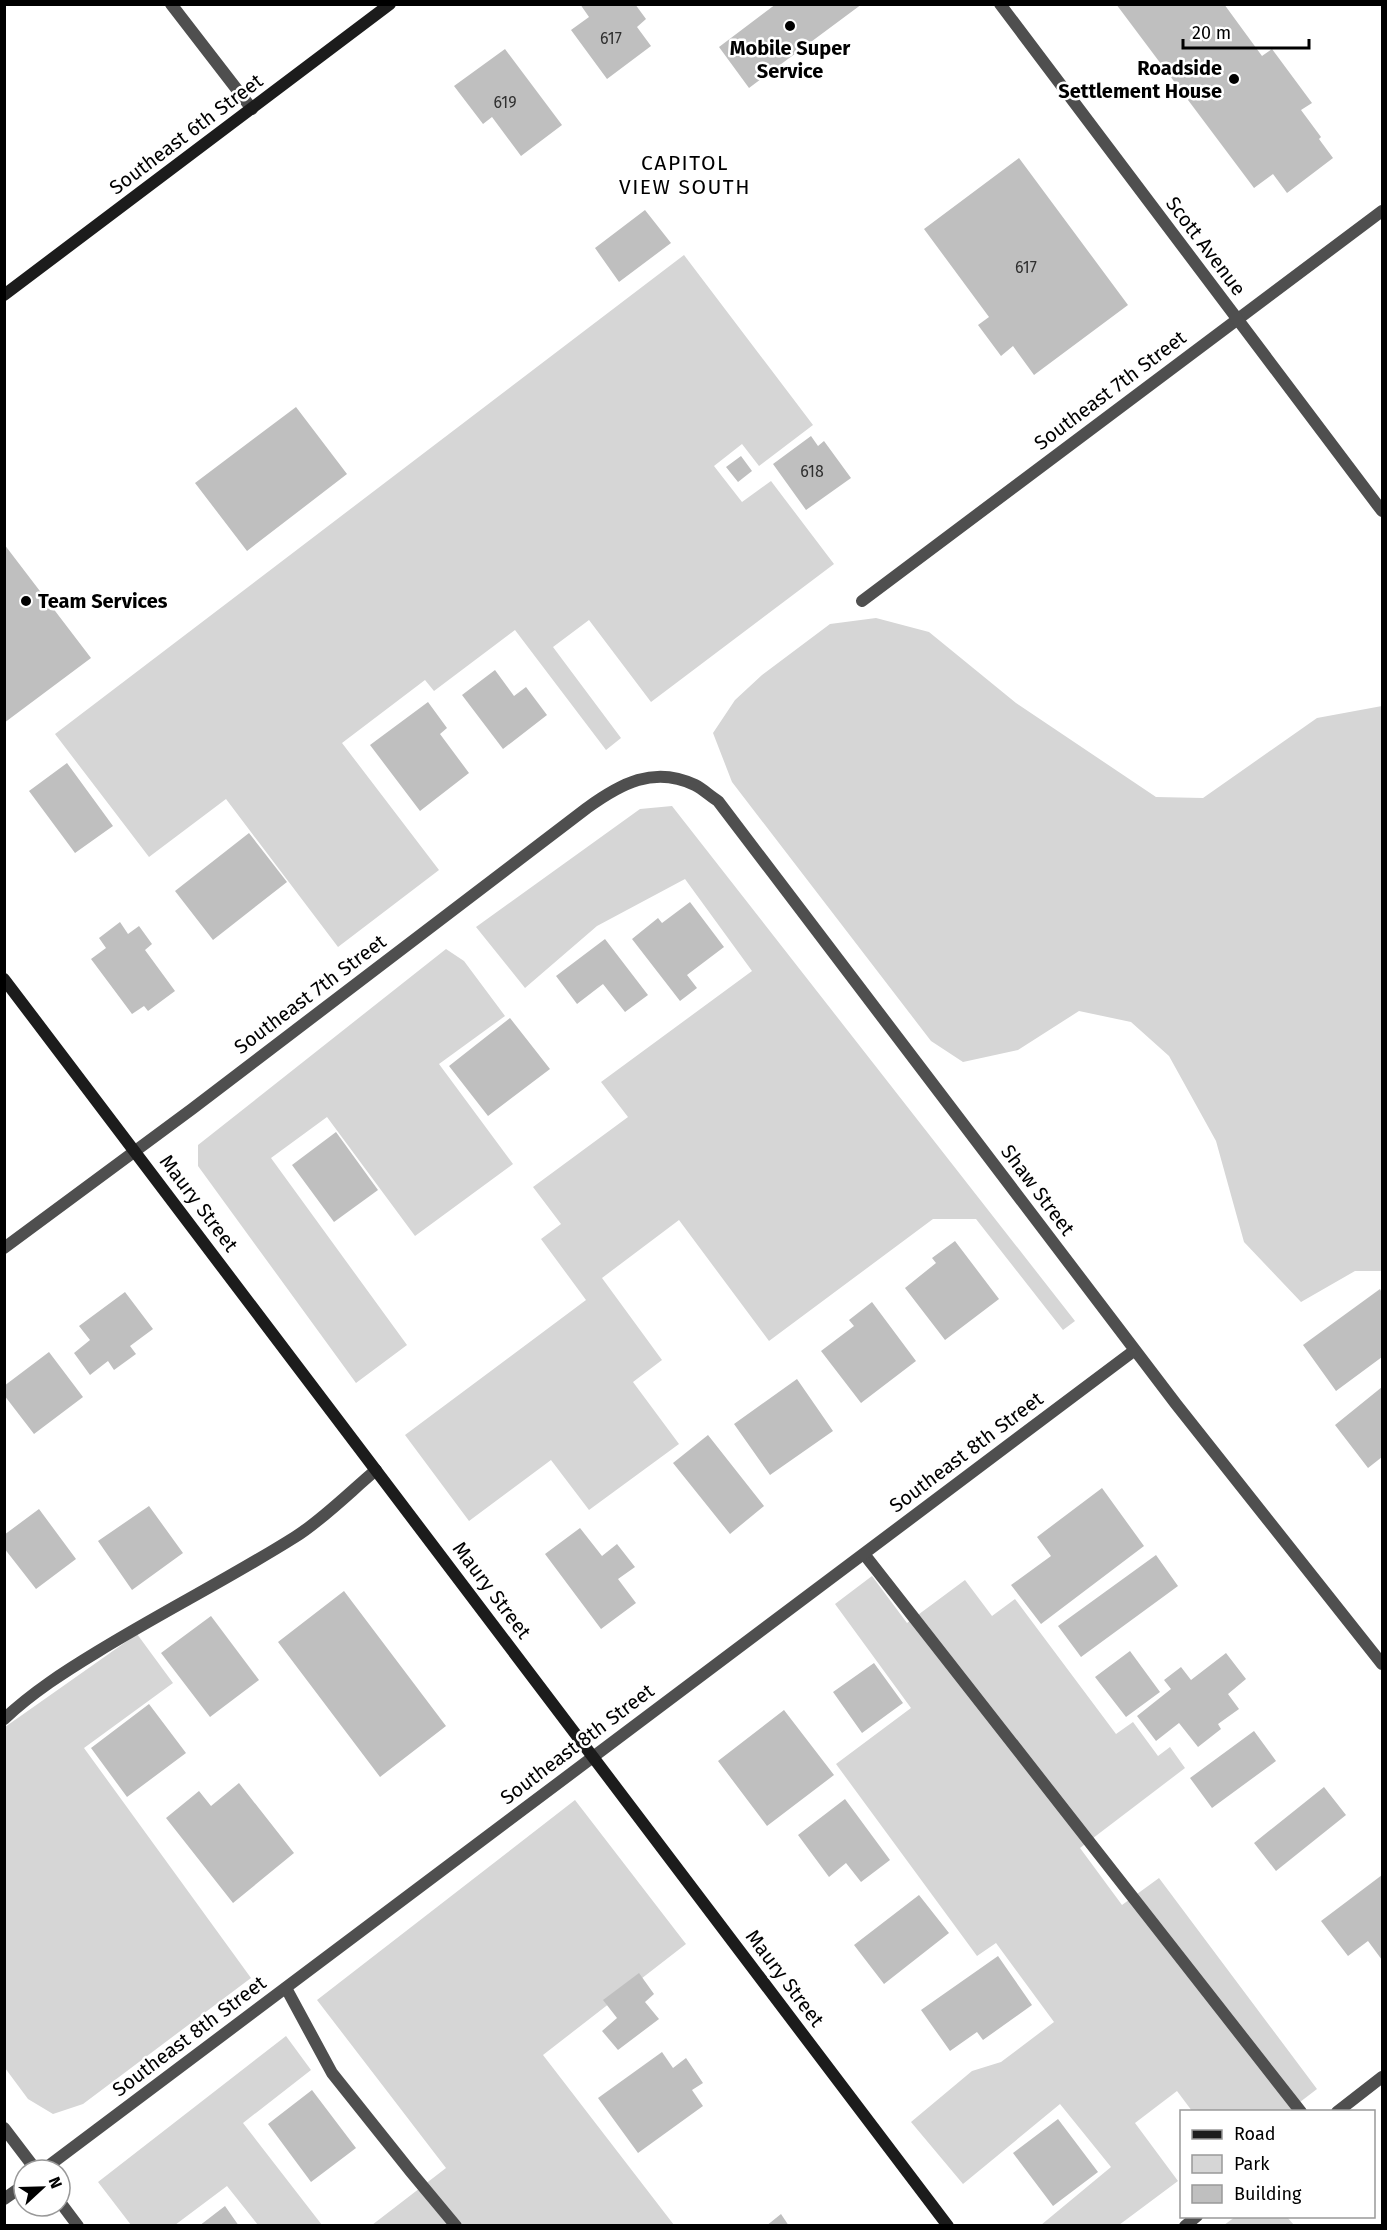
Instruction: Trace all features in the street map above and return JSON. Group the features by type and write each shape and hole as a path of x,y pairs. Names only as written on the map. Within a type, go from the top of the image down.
{"main road":[{"name":"Southeast 6th Street","path":"4,295 390,4"},
{"name":"Maury Street","path":"4,979 948,2226"}],"street":[{"path":"171,4 252,109"},
{"name":"Scott Avenue","path":"1000,4 1383,511"},
{"name":"Southeast 7th Street","path":"862,601 1383,211"},
{"name":"Shaw Street","path":"642,778 671,777 695,786 718,801 1135,1350 1383,1665"},
{"name":"Southeast 7th Street","path":"4,1248 587,808 615,788 642,778"},
{"name":"Southeast 8th Street","path":"59,2158 1135,1350"},
{"path":"4,1719 27,1697 95,1653 298,1535 376,1470"},
{"path":"864,1554 1299,2110"},
{"path":"286,1988 332,2073 456,2226"},
{"path":"1340,2110 1383,2077"},
{"path":"4,2128 27,2158"}],"green space":[{"path":"684,255 813,425 759,466 742,444 714,466 742,502 771,481 834,564 651,702 589,620 553,647 621,738 606,750 515,630 434,691 425,680 342,743 439,870 338,947 226,799 149,857 55,734"},
{"path":"876,618 929,632 1016,703 1156,797 1203,798 1317,718 1382,706 1382,1271 1355,1271 1301,1302 1244,1242 1216,1141 1169,1056 1131,1022 1079,1011 1018,1050 963,1062 931,1041 732,782 713,733 735,700 762,675 830,624"},
{"path":"672,806 1075,1321 1063,1330 976,1219 933,1219 769,1341 679,1220 602,1278 662,1360 633,1382 679,1444 589,1510 551,1460 469,1521 405,1435 586,1300 541,1239 561,1224 533,1187 628,1117 601,1082 752,971 685,879 597,926 525,988 476,927 640,809"},
{"path":"446,949 464,961 505,1016 439,1064 513,1164 415,1236 327,1117 271,1158 407,1345 356,1383 198,1166 198,1145"},
{"path":"872,1576 907,1623 965,1580 992,1616 1015,1599 1116,1734 1133,1722 1158,1756 1170,1747 1185,1768 1080,1848 1122,1905 1159,1878 1317,2089 1290,2110 1191,2110 1177,2091 1135,2123 1178,2181 1119,2225 1041,2225 1111,2167 1060,2104 963,2184 911,2122 972,2071 1001,2062 1054,2022 996,1943 977,1956 836,1764 911,1708 835,1604"},
{"path":"137,1634 173,1683 84,1748 251,1978 83,2104 53,2114 28,2099 5,2068 5,1727"},
{"path":"575,1800 686,1944 543,2055 674,2225 372,2225 446,2168 317,2000"},
{"path":"286,2036 311,2070 243,2123 322,2225 258,2225 227,2186 175,2225 131,2225 98,2182"},
{"path":"1234,2218 1288,2218 1294,2225 1224,2225"}],"building":[{"path":"580,4 635,4 646,19 637,27 651,46 607,79 571,30 589,17"},
{"name":"Mobile Super Service","path":"776,4 862,4 749,88 719,47"},
{"name":"Roadside Settlement House","path":"1116,4 1224,4 1262,56 1272,49 1312,103 1301,110 1333,158 1287,193 1273,174 1254,188"},
{"path":"505,49 562,125 521,156 492,117 483,124 454,86"},
{"path":"1019,158 1128,305 1034,375 1013,346 1001,356 978,325 989,317 924,229"},
{"path":"645,210 671,243 619,282 595,248"},
{"path":"296,407 347,474 247,551 195,483"},
{"path":"811,436 818,446 824,441 851,478 806,510 773,464"},
{"path":"741,456 752,471 738,482 726,467"},
{"name":"Team Services","path":"4,544 91,658 4,723"},
{"path":"495,670 514,696 526,687 547,715 503,749 462,695"},
{"path":"428,702 447,728 440,734 469,773 420,811 370,745"},
{"path":"67,763 113,826 75,853 29,791"},
{"path":"249,833 287,882 213,940 175,891"},
{"path":"690,902 724,947 687,975 697,988 680,1001 632,939 658,918 662,923"},
{"path":"120,922 128,934 139,926 152,944 145,950 175,991 148,1011 144,1006 132,1014 91,959 106,948 99,938"},
{"path":"605,939 648,995 625,1012 603,984 577,1004 556,976"},
{"path":"510,1018 550,1069 488,1116 449,1066"},
{"path":"336,1132 378,1190 334,1222 292,1165"},
{"path":"955,1241 999,1299 945,1340 905,1288 936,1263 932,1258"},
{"path":"1380,1289 1382,1293 1382,1357 1336,1391 1303,1345"},
{"path":"125,1292 153,1329 130,1346 136,1354 114,1370 108,1361 90,1375 74,1353 90,1340 79,1326"},
{"path":"872,1302 916,1361 861,1403 821,1351 854,1326 849,1320"},
{"path":"49,1352 83,1397 34,1434 4,1395 4,1386"},
{"path":"797,1379 833,1431 770,1475 734,1424"},
{"path":"1382,1387 1382,1457 1368,1468 1335,1425"},
{"path":"708,1435 764,1506 730,1534 673,1463"},
{"path":"1102,1488 1144,1546 1041,1624 1011,1585 1051,1556 1037,1537"},
{"path":"149,1506 183,1553 132,1590 98,1541"},
{"path":"39,1509 76,1559 36,1589 4,1548 4,1535"},
{"path":"580,1528 602,1556 617,1544 635,1567 618,1579 636,1603 601,1629 545,1554"},
{"path":"1156,1555 1178,1586 1081,1657 1058,1626"},
{"path":"344,1591 446,1726 380,1777 278,1642"},
{"path":"211,1616 259,1680 210,1717 161,1653"},
{"path":"1130,1651 1160,1692 1126,1717 1095,1677"},
{"path":"1226,1653 1246,1679 1228,1694 1239,1709 1218,1724 1221,1729 1198,1747 1179,1723 1156,1741 1137,1716 1171,1689 1164,1680 1181,1667 1191,1680"},
{"path":"874,1663 903,1703 862,1733 833,1692"},
{"path":"149,1704 186,1753 127,1797 91,1748"},
{"path":"784,1710 834,1775 767,1826 718,1761"},
{"path":"1254,1731 1276,1761 1212,1808 1190,1778"},
{"path":"239,1783 294,1853 233,1903 166,1818 199,1791 211,1806"},
{"path":"1324,1787 1346,1815 1276,1871 1254,1843"},
{"path":"845,1799 890,1860 861,1882 846,1863 829,1877 798,1835"},
{"path":"1382,1875 1382,1960 1368,1941 1348,1956 1321,1921"},
{"path":"919,1895 949,1933 884,1984 854,1945"},
{"path":"998,1956 1032,2005 983,2040 977,2032 950,2051 921,2010"},
{"path":"639,1973 654,1994 645,2002 659,2019 618,2050 602,2031 617,2018 603,2000"},
{"path":"662,2052 673,2068 686,2058 703,2083 692,2090 703,2106 638,2153 598,2098"},
{"path":"312,2090 356,2148 311,2182 268,2124"},
{"path":"1058,2119 1098,2172 1053,2206 1013,2153"},
{"path":"225,2206 239,2226 199,2226"},
{"path":"781,2214 789,2226 766,2226"}],"place":[{"name":"Mobile Super Service","path":"790,26"},
{"name":"Roadside Settlement House","path":"1234,79"},
{"name":"Team Services","path":"26,601"}],"district":[{"name":"CAPITOL VIEW SOUTH","path":"685,175"}]}
